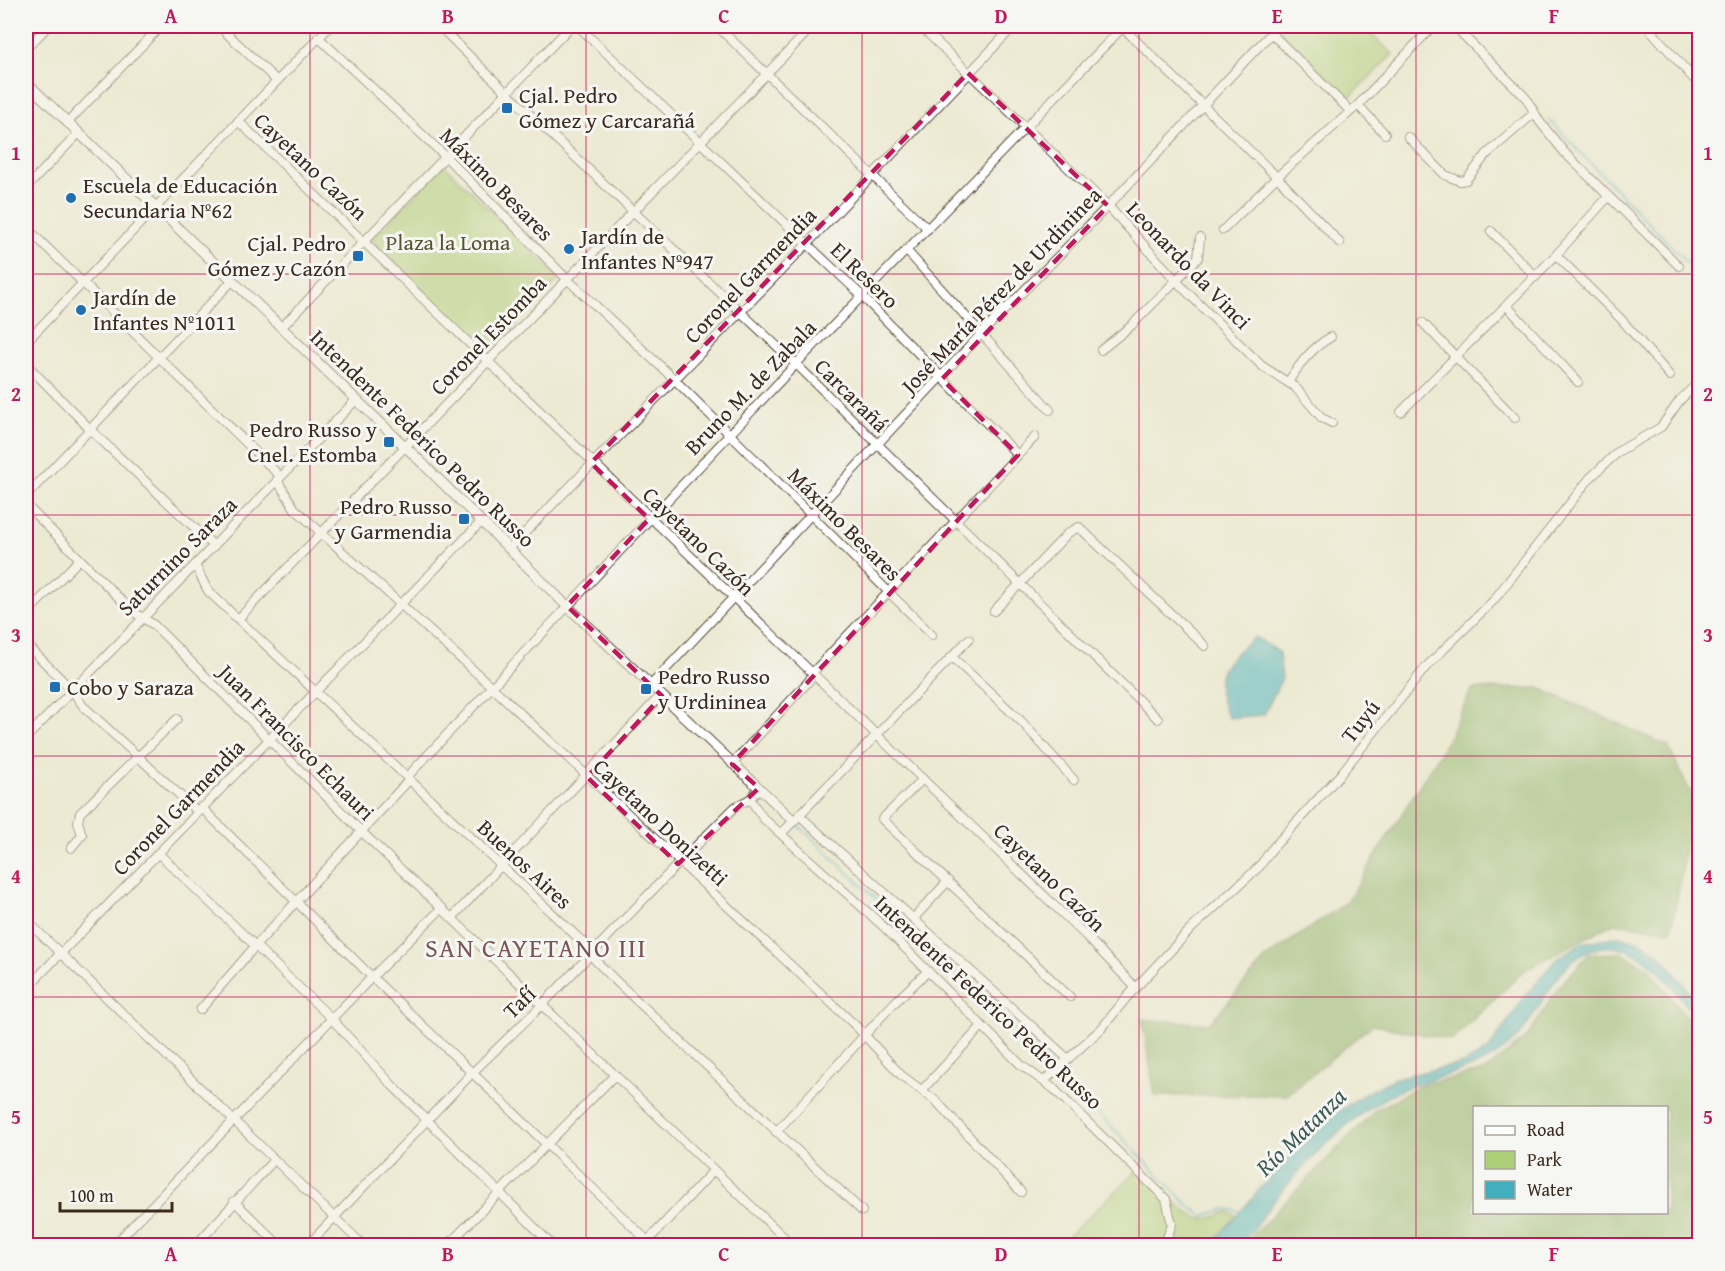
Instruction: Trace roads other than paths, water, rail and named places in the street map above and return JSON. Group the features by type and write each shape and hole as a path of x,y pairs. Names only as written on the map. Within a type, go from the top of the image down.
{"street":[{"path":"26,49 48,26"},
{"path":"67,123 161,26"},
{"name":"Cayetano Cazón","path":"219,26 276,80"},
{"path":"26,342 330,26"},
{"name":"Carcarañá","path":"440,26 506,92 796,364 1158,719"},
{"path":"281,328 363,240 571,26"},
{"name":"El Resero","path":"578,26 862,296 1018,455"},
{"path":"717,26 928,229"},
{"name":"Coronel Estomba","path":"239,618 813,26"},
{"name":"Leonardo da Vinci","path":"920,26 1108,207 1176,280 1262,366 1288,382 1322,418 1332,423"},
{"name":"Coronel Garmendia","path":"510,548 807,244 1014,26"},
{"path":"1122,26 1277,177 1340,243"},
{"name":"Bruno M. de Zabala","path":"408,778 796,364 1122,26"},
{"name":"José María Pérez de Urdininea","path":"651,685 811,514 942,379 982,333 1108,207 1201,105 1278,26"},
{"path":"1223,230 1277,177 1358,105 1433,26"},
{"path":"1454,26 1526,98 1565,153 1678,266"},
{"path":"1647,26 1700,86"},
{"path":"1271,33 1350,111"},
{"name":"Máximo Besares","path":"318,37 445,156 567,279 674,378 932,635"},
{"name":"Intendente Federico Pedro Russo","path":"26,82 732,764 797,818"},
{"path":"1358,105 1385,134"},
{"path":"1408,137 1445,176 1460,182 1470,176 1487,154 1534,112"},
{"name":"Cayetano Cazón","path":"238,121 649,519 1113,962 1136,988"},
{"path":"26,188 78,134"},
{"path":"1401,412 1536,277 1608,197"},
{"name":"Cayetano Donizetti","path":"26,227 278,478 295,509 492,687 678,864 865,1035 901,1076 922,1090 958,1123 1021,1192"},
{"path":"1491,231 1536,277"},
{"path":"1101,350 1131,326 1198,258 1200,238"},
{"path":"906,250 1050,410"},
{"path":"1557,255 1621,319 1670,376"},
{"path":"26,496 232,281"},
{"path":"1507,306 1578,381"},
{"path":"1423,323 1515,418"},
{"path":"1288,382 1314,347 1331,337"},
{"path":"26,364 214,546"},
{"name":"Tuyú","path":"1044,1081 1102,1028 1191,929 1260,866 1271,850 1339,776 1426,667 1493,601 1590,478 1619,451 1661,428 1680,400 1700,381"},
{"name":"Saturnino Saraza","path":"26,738 141,617 214,546 356,400"},
{"path":"732,764 812,675 1035,437"},
{"name":"Juan Francisco Echauri","path":"26,505 79,560 141,617 154,625 541,1006 793,1245"},
{"name":"Coronel Garmendia","path":"26,989 482,521"},
{"path":"993,611 1068,533 1079,527 1205,646"},
{"path":"26,614 79,560"},
{"name":"Buenos Aires","path":"195,565 208,591 587,946 592,955 617,982 862,1211"},
{"path":"782,833 969,639"},
{"path":"26,644 72,690 83,706 137,756 200,809 298,902 372,977 546,1142 648,1244 714,1170"},
{"path":"952,657 1021,721 1074,780"},
{"path":"452,918 587,777 661,695"},
{"path":"71,848 82,835 78,822 80,813 177,719"},
{"path":"200,1010 256,944 298,902 408,778"},
{"path":"923,779 882,819 1070,997"},
{"name":"Tafí","path":"307,1245 473,1072 592,955 678,864 735,807 750,799 759,788"},
{"name":"Intendente Federico Pedro Russo","path":"750,799 763,818 782,833 928,971 1021,1065 1044,1081 1166,1199 1172,1224 1164,1245"},
{"path":"797,818 914,918 1067,1058"},
{"path":"158,853 331,1018 392,1084 553,1245"},
{"path":"914,918 948,881"},
{"path":"113,1245 331,1018 442,908"},
{"path":"26,920 232,1122 364,1245"},
{"path":"776,1132 865,1035 928,971"},
{"path":"922,1090 982,1026"},
{"path":"447,1245 501,1192 546,1142 615,1075"},
{"path":"195,1245 274,1160"},
{"path":"234,1201 280,1245"}],"water":[{"path":"1255,637 1279,652 1282,678 1264,715 1228,718 1219,691 1221,672 1233,655"},
{"path":"1619,936 1641,942 1659,953 1699,1003 1699,1023 1672,986 1650,963 1624,949 1609,947 1591,950 1576,958 1564,969 1524,1030 1499,1053 1467,1069 1398,1091 1368,1109 1341,1130 1304,1167 1281,1192 1240,1245 1211,1245 1282,1164 1335,1114 1364,1094 1395,1078 1465,1063 1488,1050 1526,995 1555,960 1581,943"}],"waterway":[{"path":"1549,120 1700,276"},
{"path":"796,823 1050,1064 1190,1207 1204,1216 1225,1209 1244,1212"}],"place":[{"name":"Cjal. Pedro Gómez y Carcarañá","path":"507,108"},
{"name":"Escuela de Educación Secundaria Nº62","path":"71,198"},
{"name":"Jardín de Infantes Nº947","path":"569,249"},
{"name":"Cjal. Pedro Gómez y Cazón","path":"358,256"},
{"name":"Jardín de Infantes Nº1011","path":"81,310"},
{"name":"Pedro Russo y Cnel. Estomba","path":"389,442"},
{"name":"Pedro Russo y Garmendia","path":"464,519"},
{"name":"Cobo y Saraza","path":"55,687"},
{"name":"Pedro Russo y Urdininea","path":"646,689"}],"district":[{"name":"SAN CAYETANO III","path":"536,948"}],"park label":[{"name":"Plaza la Loma","path":"448,242"}],"water label":[{"name":"Río Matanza","path":"1301,1132"}]}
